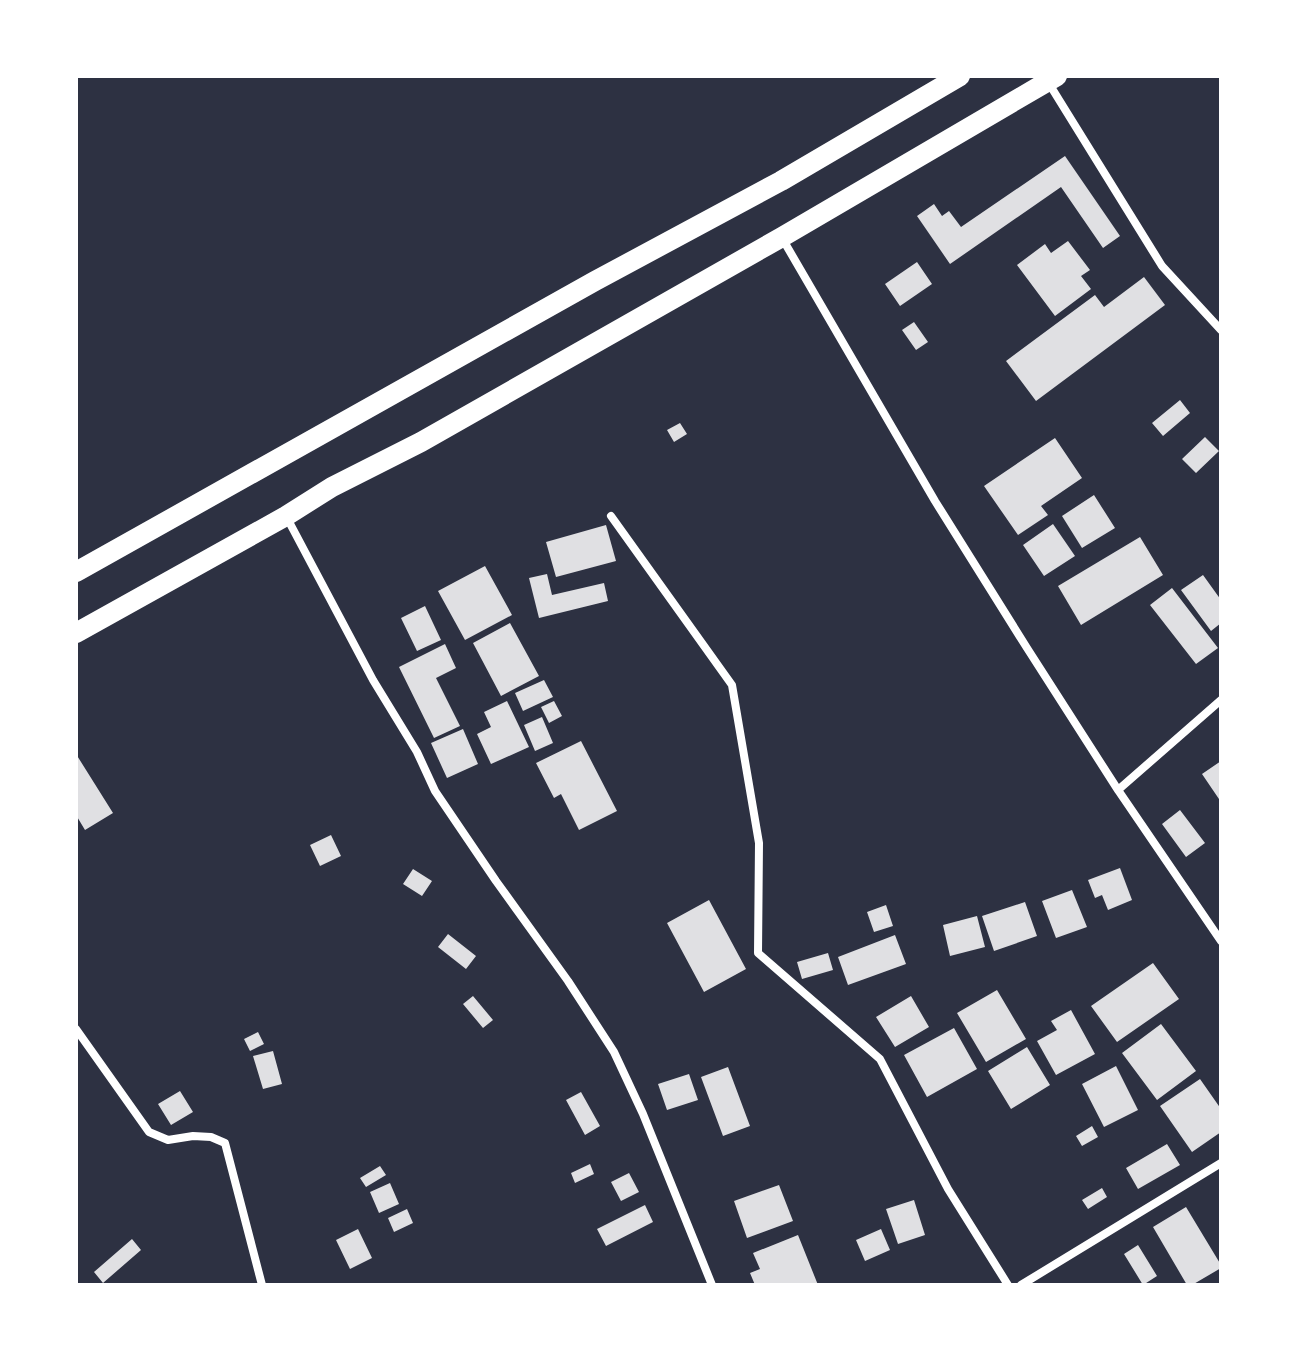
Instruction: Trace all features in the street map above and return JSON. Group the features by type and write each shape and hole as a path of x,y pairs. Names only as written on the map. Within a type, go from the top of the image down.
{"highway":[{"path":"76,572 595,281 781,181 960,76"},
{"path":"76,633 286,516 332,487 421,442 1052,79"}],"street":[{"path":"1052,79 1162,266 1221,330"},
{"path":"782,237 935,501 1118,790 1221,941"},
{"path":"286,516 373,680 417,752 435,791 614,1052 655,1142 712,1285"},
{"path":"611,516 732,685 759,843 758,953 880,1059 948,1189 1008,1285"},
{"path":"1118,790 1221,700"},
{"path":"76,1029 149,1132 168,1140 193,1136 211,1137 225,1143 262,1285"},
{"path":"1021,1285 1221,1163"}],"building":[{"path":"1065,156 1120,236 1103,248 1061,187 950,264 917,216 934,204 942,216 949,211 961,227"},
{"path":"1068,241 1090,270 1081,276 1091,289 1055,316 1017,265 1045,244 1051,253"},
{"path":"917,262 932,284 900,306 885,284"},
{"path":"1144,277 1165,305 1036,401 1006,361 1095,295 1104,307"},
{"path":"914,322 928,342 916,350 902,330"},
{"path":"1180,400 1190,413 1163,436 1152,423"},
{"path":"680,423 687,434 674,442 667,430"},
{"path":"1205,437 1219,451 1196,473 1182,459"},
{"path":"1055,438 1082,478 1041,506 1048,515 1018,535 984,486"},
{"path":"1094,495 1115,528 1082,548 1062,516"},
{"path":"1053,524 1075,556 1044,576 1023,545"},
{"path":"606,525 616,561 556,577 546,542"},
{"path":"1140,537 1163,575 1081,625 1058,586"},
{"path":"485,566 512,615 465,640 438,591"},
{"path":"547,574 552,595 604,583 608,601 539,618 529,578"},
{"path":"1203,575 1221,600 1221,623 1211,631 1181,590"},
{"path":"1172,588 1218,648 1196,664 1150,605"},
{"path":"425,606 441,640 417,651 401,618"},
{"path":"510,623 539,676 501,696 473,643"},
{"path":"445,644 456,668 436,678 460,726 434,738 399,667"},
{"path":"544,680 553,697 523,711 515,693"},
{"path":"507,701 529,747 491,764 477,734 491,727 484,712"},
{"path":"554,701 562,716 549,723 541,707"},
{"path":"542,717 553,743 535,751 524,725"},
{"path":"463,729 478,764 447,778 431,743"},
{"path":"581,741 617,811 579,830 561,794 554,798 536,763"},
{"path":"76,754 113,813 85,830 76,815"},
{"path":"1221,761 1221,802 1202,774"},
{"path":"1180,810 1205,843 1186,857 1162,824"},
{"path":"331,835 341,856 320,866 310,845"},
{"path":"1120,868 1132,900 1108,910 1102,895 1095,898 1088,880"},
{"path":"413,869 432,881 422,896 403,884"},
{"path":"1072,890 1087,927 1056,938 1042,901"},
{"path":"709,900 746,969 704,992 667,923"},
{"path":"1025,902 1037,936 994,951 982,916"},
{"path":"886,905 893,926 874,932 867,912"},
{"path":"977,916 985,947 950,956 943,925"},
{"path":"448,934 476,956 466,969 438,947"},
{"path":"895,935 906,964 848,985 838,957"},
{"path":"828,953 833,970 802,979 797,962"},
{"path":"1153,963 1179,999 1117,1042 1091,1006"},
{"path":"997,990 1026,1039 986,1062 957,1013"},
{"path":"473,996 493,1020 483,1028 463,1004"},
{"path":"911,996 929,1027 895,1047 876,1017"},
{"path":"1071,1010 1095,1054 1056,1075 1037,1041 1057,1030 1051,1021"},
{"path":"1161,1024 1196,1071 1157,1100 1122,1053"},
{"path":"954,1028 977,1069 927,1097 904,1055"},
{"path":"258,1032 264,1044 250,1051 244,1039"},
{"path":"1027,1047 1050,1085 1011,1109 988,1071"},
{"path":"273,1051 282,1084 263,1089 253,1056"},
{"path":"1116,1066 1138,1110 1104,1127 1082,1084"},
{"path":"728,1067 750,1126 723,1136 701,1077"},
{"path":"689,1074 698,1100 667,1110 658,1084"},
{"path":"1200,1079 1221,1109 1221,1132 1192,1152 1160,1106"},
{"path":"180,1091 193,1112 171,1125 158,1104"},
{"path":"581,1092 600,1126 585,1135 566,1100"},
{"path":"1092,1126 1098,1137 1082,1146 1076,1136"},
{"path":"1167,1144 1180,1165 1138,1189 1126,1168"},
{"path":"590,1164 594,1174 575,1183 571,1173"},
{"path":"380,1166 386,1175 366,1187 360,1178"},
{"path":"629,1173 639,1192 621,1201 611,1182"},
{"path":"390,1183 399,1204 379,1213 370,1192"},
{"path":"779,1185 793,1221 747,1238 734,1201"},
{"path":"1102,1188 1107,1197 1088,1209 1082,1200"},
{"path":"914,1200 925,1235 898,1244 886,1209"},
{"path":"645,1205 653,1222 606,1246 597,1229"},
{"path":"1186,1207 1221,1265 1221,1268 1192,1285 1187,1285 1153,1227"},
{"path":"407,1209 413,1223 394,1232 388,1218"},
{"path":"358,1229 372,1258 350,1269 336,1240"},
{"path":"881,1229 890,1250 865,1261 856,1240"},
{"path":"798,1235 818,1285 755,1285 750,1273 760,1269 753,1253"},
{"path":"132,1239 141,1250 103,1283 94,1272"},
{"path":"1138,1245 1157,1276 1143,1285 1124,1254"}]}
